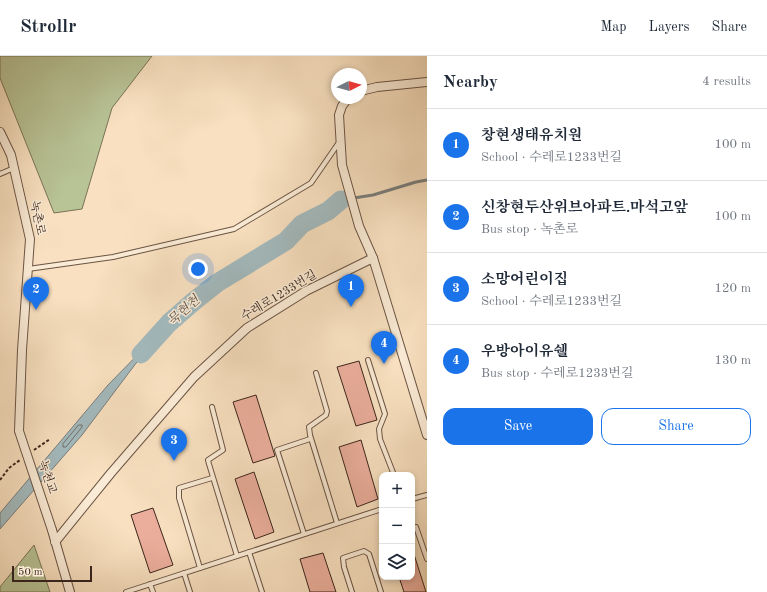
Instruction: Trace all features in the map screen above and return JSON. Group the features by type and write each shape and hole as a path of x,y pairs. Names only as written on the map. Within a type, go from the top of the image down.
{"street":[{"path":"367,89 427,82"},
{"path":"344,104 338,115 342,165 348,193 359,226 373,258 427,434"},
{"name":"녹촌로","path":"0,132 11,155 30,239 22,350 19,431"},
{"name":"수레로1233번길","path":"55,542 111,473 194,377 247,328 306,291 373,258"},
{"name":"녹천교","path":"19,431 55,542"},
{"path":"55,542 70,592"}],"lane":[{"path":"28,269 113,257 234,229 311,182 340,141"},
{"path":"0,174 14,168"},
{"path":"368,360 385,414 379,429 380,439 393,472"},
{"path":"316,373 327,411 326,415 309,427 310,439 337,524"},
{"path":"212,407 223,450 208,460 212,478 237,556"},
{"path":"304,534 277,450 310,439"},
{"path":"200,568 179,498 179,488 212,478"},
{"path":"415,499 427,495"},
{"path":"126,592 379,510"},
{"path":"416,527 427,559"},
{"path":"352,592 344,567 343,558 364,551 369,554 381,592"},
{"path":"249,552 262,592"},
{"path":"184,573 190,592"},
{"path":"150,584 153,592"}],"green space":[{"path":"0,56 152,56 112,108 82,209 54,213 0,78"},
{"path":"34,545 50,592 0,592 0,587"}],"water":[{"path":"158,334 82,435 0,529 0,513 108,385"}],"building":[{"path":"359,361 377,420 356,426 337,367"},
{"path":"256,395 275,456 253,463 233,402"},
{"path":"361,440 378,499 357,507 339,447"},
{"path":"254,472 274,532 255,539 235,479"},
{"path":"153,508 173,565 150,573 131,515"},
{"path":"323,553 336,592 310,592 300,559"},
{"path":"415,557 426,592 404,592 400,580 415,580"}],"waterway":[{"name":"묵현천","path":"341,200 373,195 427,180"},
{"name":"묵현천","path":"141,354 169,323 217,283 286,241 302,224 328,211 341,200"}],"place":[{"name":"창현생태유치원","path":"351,307"},
{"name":"신창현두산위브아파트.마석고앞","path":"36,310"},
{"name":"우방아이유쉘","path":"384,364"},
{"name":"소망어린이집","path":"174,461"}]}
